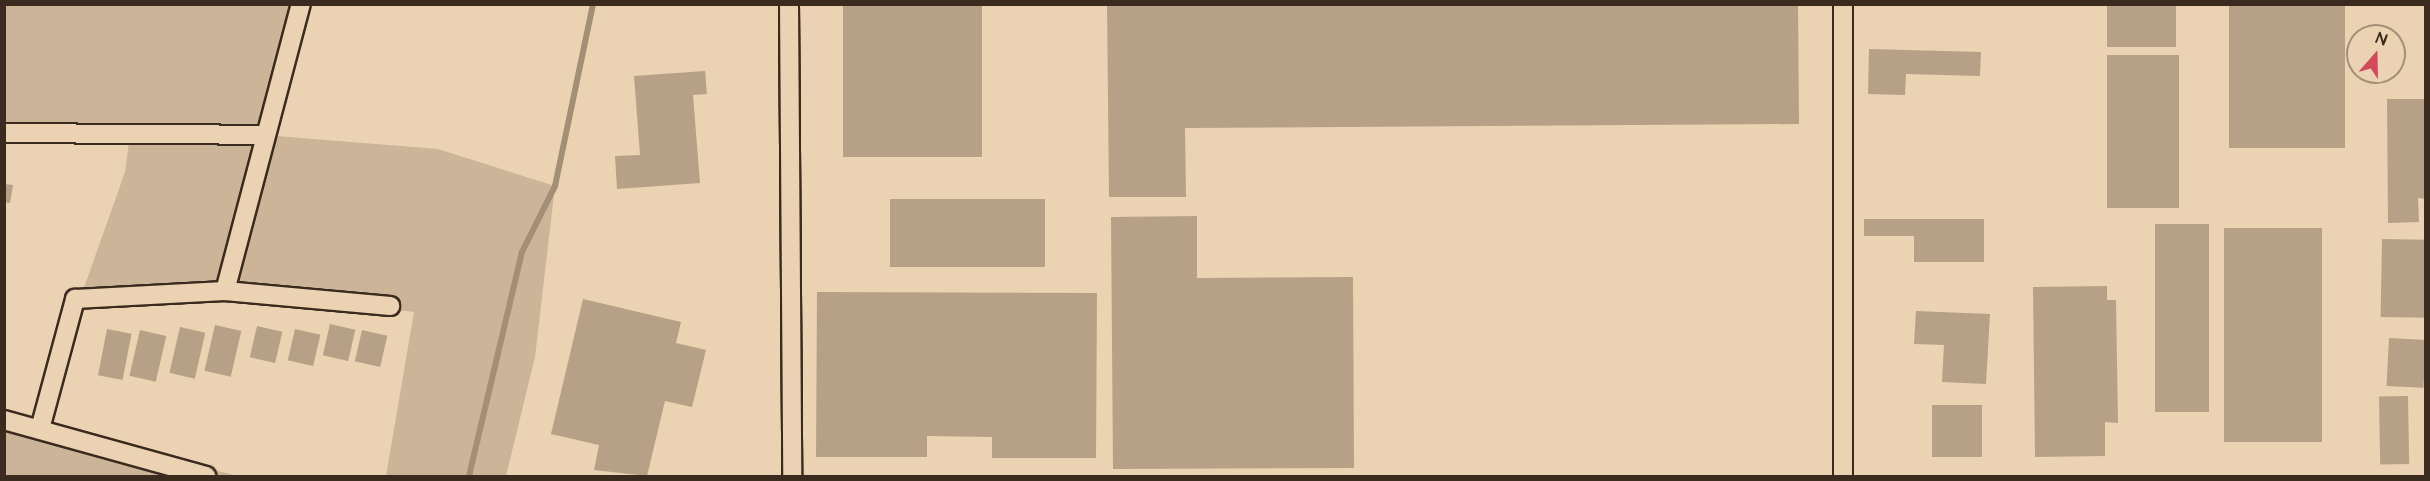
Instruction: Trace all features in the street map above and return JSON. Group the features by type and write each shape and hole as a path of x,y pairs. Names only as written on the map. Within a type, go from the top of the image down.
{"street":[{"path":"225,291 264,135 301,4"},
{"path":"789,4 792,477"},
{"path":"1843,4 1843,477"},
{"path":"4,133 264,135"},
{"path":"40,429 75,299 225,291 390,306"},
{"path":"4,420 40,429 175,473 206,477"}],"shaded area":[{"path":"4,5 296,5 264,135 438,149 555,186 535,357 506,476 386,476 414,312 249,292 80,299 125,172 130,134 5,123"},
{"path":"5,419 238,476 5,476"}],"building":[{"path":"843,4 982,4 982,157 843,157"},
{"path":"1107,4 1798,4 1799,124 1185,128 1186,197 1109,197"},
{"path":"2107,4 2176,4 2176,47 2107,47"},
{"path":"2229,4 2345,4 2345,148 2229,148"},
{"path":"1869,49 1981,52 1980,76 1906,74 1905,95 1868,94"},
{"path":"2107,55 2179,55 2179,208 2107,208"},
{"path":"705,71 707,94 693,95 700,183 617,189 615,156 640,155 634,76"},
{"path":"2387,99 2426,99 2426,199 2418,198 2419,222 2388,223"},
{"path":"4,184 13,185 10,203 4,202"},
{"path":"890,199 1045,199 1045,267 890,267"},
{"path":"1197,216 1197,278 1353,277 1354,468 1113,469 1111,217"},
{"path":"1864,219 1984,219 1984,262 1914,262 1914,236 1864,236"},
{"path":"2155,224 2209,224 2209,412 2155,412"},
{"path":"2224,228 2322,228 2322,442 2224,442"},
{"path":"2382,239 2426,240 2425,318 2381,317"},
{"path":"2107,286 2107,300 2116,300 2118,423 2105,422 2105,456 2035,457 2033,287"},
{"path":"817,292 1097,293 1096,458 992,458 992,437 927,436 927,457 816,457"},
{"path":"583,299 681,322 676,343 706,350 692,407 665,401 647,476 594,470 599,445 551,434"},
{"path":"1916,311 1990,314 1986,384 1942,382 1944,345 1914,344"},
{"path":"330,324 355,330 348,361 323,355"},
{"path":"215,325 241,331 231,377 204,371"},
{"path":"257,326 282,332 275,363 250,357"},
{"path":"180,327 205,333 195,379 169,373"},
{"path":"107,329 132,334 123,380 98,375"},
{"path":"295,329 320,335 313,366 288,360"},
{"path":"140,330 166,336 156,382 129,376"},
{"path":"362,330 387,336 380,367 355,361"},
{"path":"2389,338 2426,340 2423,388 2386,386"},
{"path":"2408,396 2409,464 2380,464 2379,397"},
{"path":"1932,405 1982,405 1982,457 1932,457"}],"waterway":[{"path":"469,476 522,252 555,186 593,4"}]}
